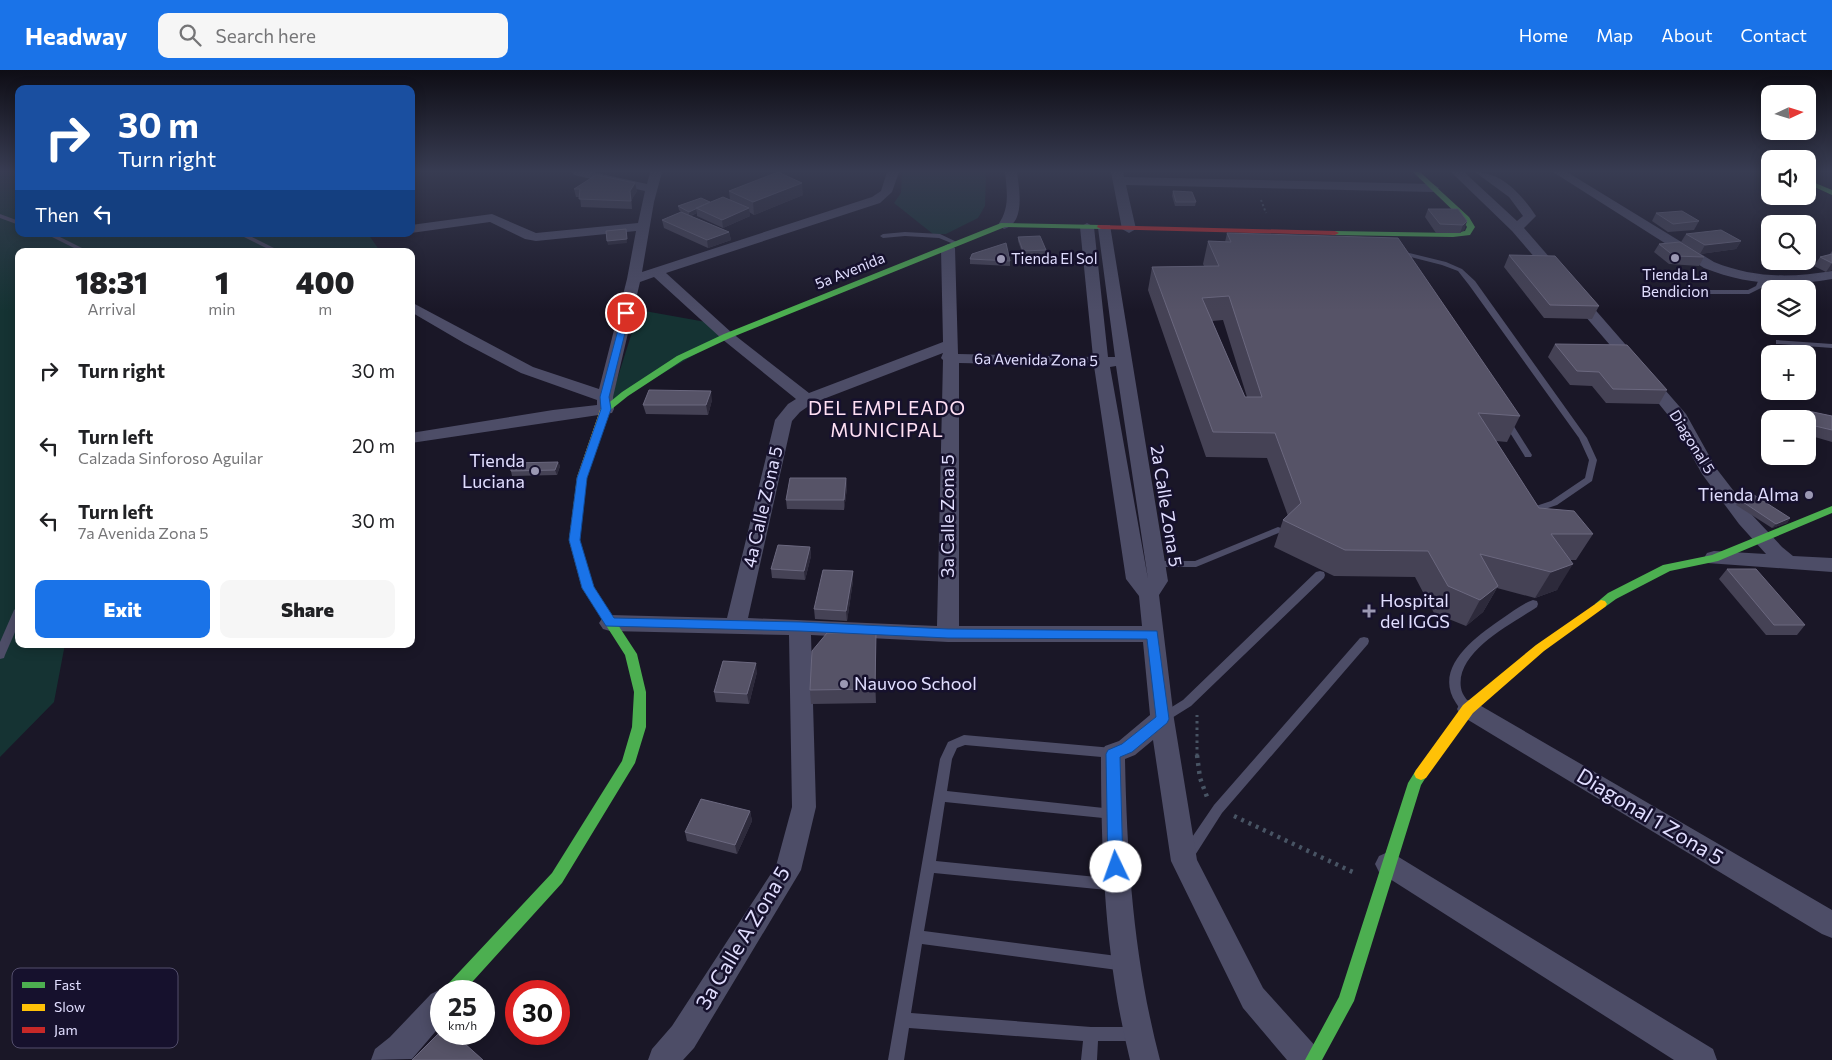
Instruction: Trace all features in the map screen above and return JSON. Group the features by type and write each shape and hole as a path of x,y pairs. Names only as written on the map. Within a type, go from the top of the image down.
{"street":[{"path":"415,228 491,218"},
{"path":"492,218 536,237 643,226"},
{"path":"463,980 557,878 628,763 639,727 640,692 630,654 588,588 574,540 582,478 605,403 634,279 645,218"},
{"path":"634,279 817,218"},
{"path":"1004,225 1010,218"},
{"path":"1127,218 1129,228"},
{"name":"5a Avenida","path":"605,403 624,394 680,358 727,336 1004,225 1461,235 1470,230 1470,224 1465,218"},
{"name":"Diagonal 5","path":"1506,218 1517,228 1680,418 1708,470 1746,520 1789,563"},
{"path":"1517,228 1528,218"},
{"path":"1635,218 1709,265 1745,278 1761,280"},
{"path":"1086,227 1101,361 1136,579 1149,594 1162,719 1184,861 1254,998 1307,1060"},
{"name":"2a Calle Zona 5","path":"1105,228 1123,362 1158,581 1149,594"},
{"name":"3a Calle Zona 5","path":"948,634 950,266 953,246"},
{"path":"656,272 727,336 807,399"},
{"path":"1799,280 1832,275"},
{"path":"415,308 468,340 527,370 605,403"},
{"name":"6a Avenida Zona 5","path":"807,399 949,351 1123,362"},
{"name":"4a Calle Zona 5","path":"736,626 784,420 794,408 807,399"},
{"path":"415,437 553,415 605,403"},
{"path":"1313,1060 1346,1001 1415,783 1468,709 1540,648 1612,596 1668,568 1714,558 1832,509"},
{"path":"1714,558 1832,564"},
{"path":"610,623 800,627 948,634 1153,634"},
{"name":"3a Calle A Zona 5","path":"663,1060 683,1037 788,870 804,807 800,627"},
{"name":"Diagonal 1 Zona 5","path":"1468,709 1832,924"},
{"path":"1145,1060 1138,1034 1126,964 1116,885 1113,754 1127,748 1162,719"},
{"path":"1386,875 1702,1060"},
{"path":"386,1060 401,1048 430,1016"}],"lane":[{"path":"883,236 906,234 940,236 953,246"},
{"path":"1391,234 1407,260"},
{"path":"55,237 79,248"},
{"path":"247,237 271,248"},
{"path":"1392,252 1402,252 1444,263 1460,270 1472,283 1583,438 1593,460 1589,479 1554,503 1522,513"},
{"path":"1707,292 1749,292 1759,287 1761,280"},
{"path":"1779,342 1832,346"},
{"path":"1502,413 1528,455"},
{"path":"1155,564 1196,564 1278,530"},
{"path":"1162,719 1187,703 1320,575"},
{"path":"1468,709 1454,688 1455,672 1460,660 1479,642 1533,604"},
{"path":"0,655 15,619"},
{"path":"1184,861 1218,809 1364,641"},
{"path":"896,1060 939,796 946,759 952,745 964,740 1113,754"},
{"path":"939,796 1113,814"},
{"path":"928,866 1116,885"},
{"path":"916,937 1126,964"},
{"path":"902,1020 1091,1034 1138,1034"},
{"path":"1089,1060 1091,1034"}],"path":[{"path":"1269,218 1275,232"},
{"path":"1187,703 1197,714 1199,780 1209,799 1218,809 1386,875"}],"green space":[{"path":"0,218 15,218 15,237 370,237 378,248 15,248 15,648 64,648 54,702 0,757"},
{"path":"913,218 978,218 946,234 933,234"},
{"path":"639,310 706,322 723,338 609,405"}],"building":[{"path":"666,218 696,218 729,232 707,240 662,220"},
{"path":"1435,218 1465,218 1467,221 1463,225 1440,224"},
{"path":"1664,218 1694,218 1699,221 1673,224"},
{"path":"626,229 627,239 607,241 606,231"},
{"path":"1721,230 1741,241 1705,245 1686,234"},
{"path":"1227,233 1398,238 1520,416 1478,413 1539,508 1574,511 1593,534 1551,534 1573,564 1551,572 1480,554 1498,586 1480,600 1448,586 1428,551 1345,550 1283,520 1301,503 1275,433 1213,432 1152,267 1219,266 1208,241 1231,242","holes":["1229,296 1262,397 1245,397 1202,298"]},
{"path":"1040,236 1046,250 1023,251 1018,237"},
{"path":"1680,242 1704,257 1674,256 1659,244"},
{"path":"1006,243 1010,261 970,259 972,254"},
{"path":"1832,254 1832,263 1820,257"},
{"path":"1509,255 1555,256 1599,306 1550,305"},
{"path":"1555,344 1627,345 1667,390 1613,389 1599,372 1577,371"},
{"path":"649,390 711,391 706,405 643,405"},
{"path":"1816,413 1832,416 1832,430 1816,426"},
{"path":"558,462 555,470 511,471 510,463"},
{"path":"790,478 846,478 844,500 786,500"},
{"path":"1754,495 1790,518 1776,524 1740,500"},
{"path":"778,545 810,547 804,571 771,569"},
{"path":"1727,569 1756,569 1805,625 1774,625"},
{"path":"823,570 853,571 846,611 814,609"},
{"name":"Nauvoo School","path":"876,632 875,689 810,690 812,651 827,633"},
{"path":"723,661 756,663 747,694 714,692"},
{"path":"701,799 750,811 735,845 685,832"},
{"path":"430,1042 430,1045 466,1045 483,1060 412,1060"}],"traffic: fast":[{"path":"1335,233 1453,235 1467,233 1471,227 1465,218"},
{"path":"605,410 625,394 680,358 727,336 1004,225 1101,227"},
{"path":"1601,604 1612,596 1667,568 1714,558 1832,509"},
{"path":"463,980 557,878 628,763 639,727 640,692 631,654 599,605"},
{"path":"1313,1060 1346,1001 1415,783 1421,774"}],"traffic: slow":[{"path":"599,605 588,588 574,540 582,477 605,410"},
{"path":"1421,774 1468,709 1540,648 1601,604"}],"traffic: jam":[{"path":"1101,227 1335,233"}],"place":[{"name":"Tienda La Bendicion","path":"1675,258"},
{"name":"Tienda El Sol","path":"1001,259"},
{"name":"Tienda Luciana","path":"535,471"},
{"name":"Tienda Alma","path":"1809,495"},
{"name":"Hospital del IGGS","path":"1369,611"},
{"name":"Nauvoo School","path":"844,684"}],"district":[{"name":"DEL EMPLEADO MUNICIPAL","path":"887,419"}],"route":[{"path":"626,313 605,397 606,409 603,421 582,478 574,540 588,588 610,623 800,627 948,634 1153,634 1162,719 1127,748 1113,754 1113,814 1116,867"}]}
